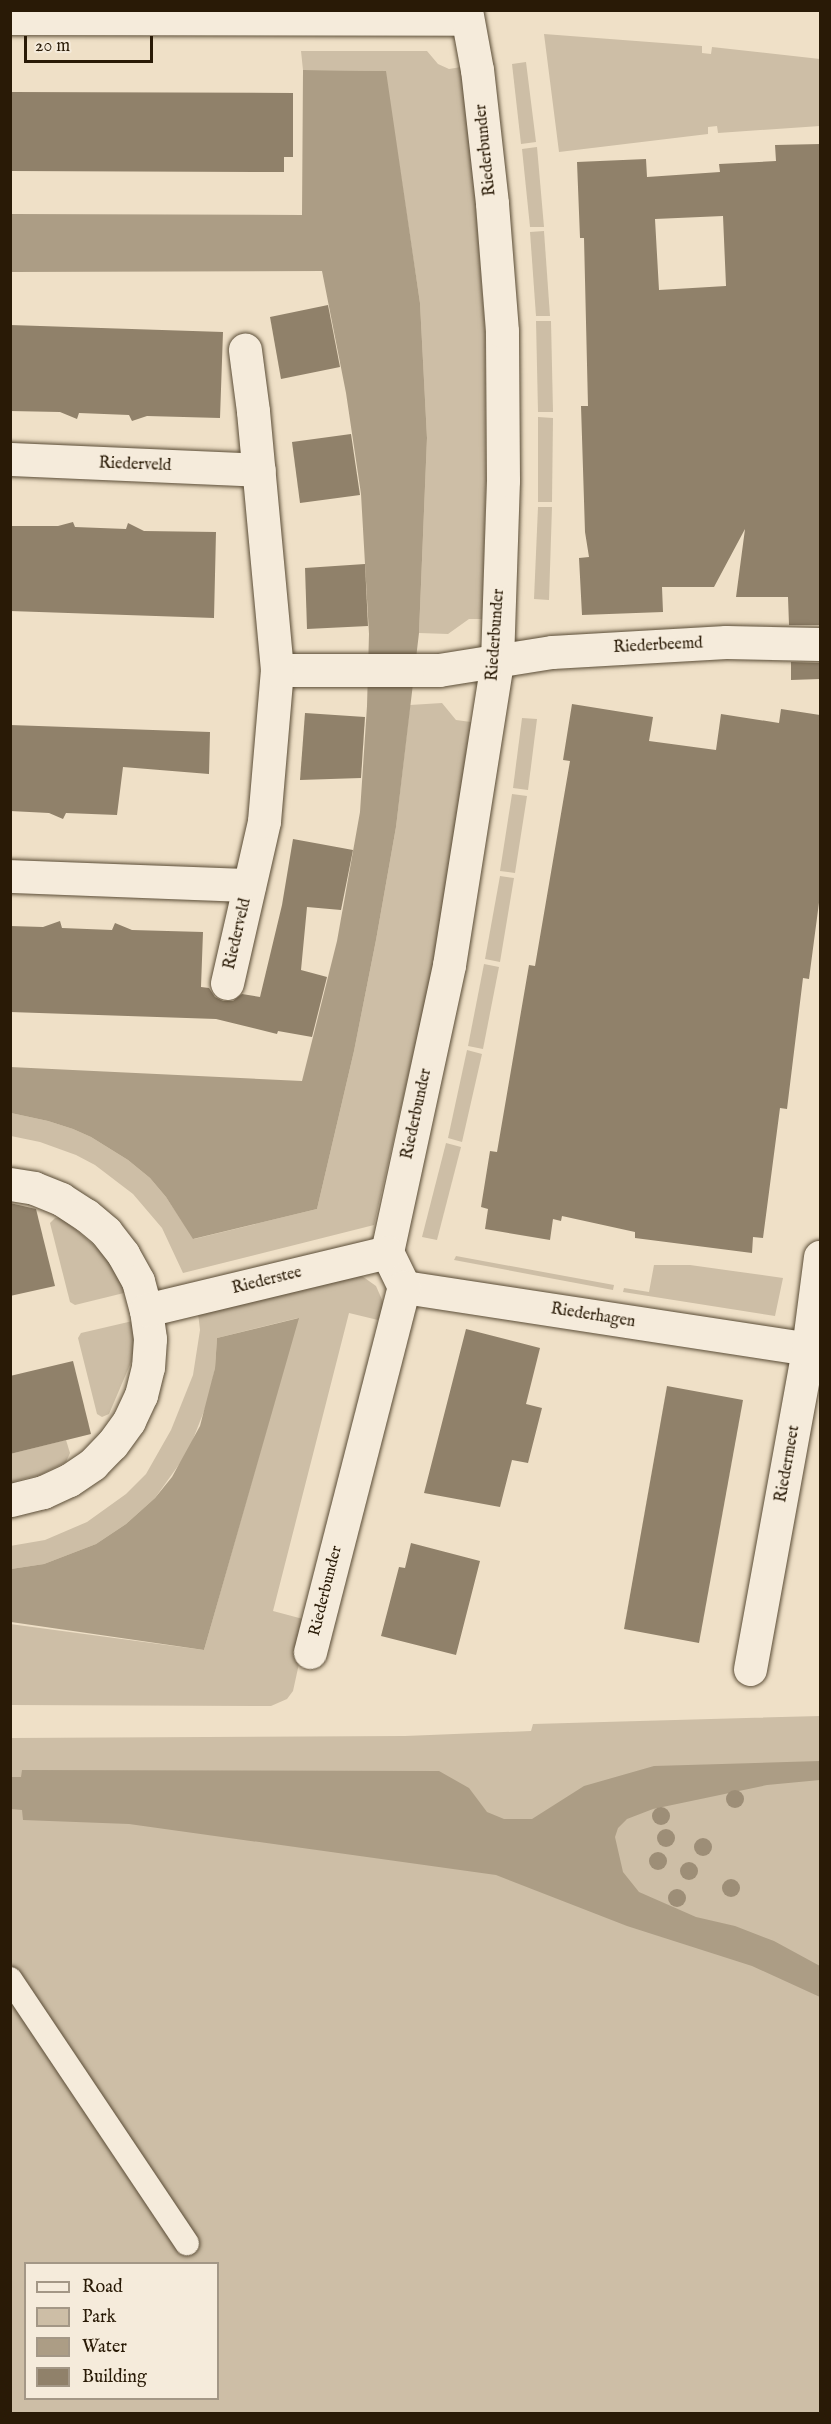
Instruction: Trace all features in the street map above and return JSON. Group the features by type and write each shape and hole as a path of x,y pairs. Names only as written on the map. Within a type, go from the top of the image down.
{"street":[{"path":"10,18 467,15"},
{"name":"Riederbunder","path":"387,1252 448,965 497,662 503,480 502,331 491,192 477,70 467,15"},
{"name":"Riederveld","path":"227,983 264,820 277,670 259,470 244,350"},
{"name":"Riederveld","path":"10,459 259,470"},
{"name":"Riederbeemd","path":"497,662 552,651 726,642 820,644"},
{"path":"277,670 353,672 439,670 497,662"},
{"name":"Riederveld","path":"10,876 249,885"},
{"path":"10,1184 34,1188 61,1199 86,1215 106,1232 123,1254 138,1281 146,1310 150,1339 148,1367 141,1395 129,1421 112,1444 93,1464 69,1480 43,1492 10,1500"},
{"path":"387,1252 404,1287"},
{"name":"Riederstee","path":"146,1310 387,1252"},
{"name":"Riedermeet","path":"750,1669 814,1350 820,1257"},
{"name":"Riederbunder","path":"310,1652 404,1287"},
{"name":"Riederhagen","path":"404,1287 814,1350"}],"lane":[{"path":"10,1978 187,2243"}],"green space":[{"path":"544,34 702,46 702,53 711,54 712,47 820,59 820,126 718,133 717,126 708,127 708,134 559,152"},
{"path":"301,51 427,51 438,64 449,69 461,67 475,197 485,329 486,477 482,619 469,619 448,634 419,633 427,438 420,303 385,71 303,70"},
{"path":"526,62 536,142 521,144 512,64"},
{"path":"537,147 544,227 530,227 522,149"},
{"path":"544,231 550,316 536,316 530,232"},
{"path":"536,321 551,321 553,412 538,412"},
{"path":"538,417 553,418 552,502 538,502"},
{"path":"538,507 552,507 549,600 534,599"},
{"path":"442,703 456,720 471,722 433,968 374,1225 183,1273 162,1228 133,1194 95,1165 76,1155 40,1142 11,1136 11,1113 73,1129 91,1137 128,1160 150,1178 166,1197 194,1239 317,1209 354,1051 376,940 396,827 410,705"},
{"path":"522,718 537,719 528,790 513,788"},
{"path":"512,794 527,796 515,873 500,871"},
{"path":"500,876 514,878 500,962 485,959"},
{"path":"484,964 499,967 483,1049 468,1046"},
{"path":"467,1050 482,1054 462,1142 448,1138"},
{"path":"446,1143 461,1147 437,1240 422,1237"},
{"path":"61,1217 102,1252 128,1292 75,1305 70,1302 50,1223 55,1218"},
{"path":"456,1256 614,1285 613,1290 454,1260"},
{"path":"654,1265 690,1265 783,1278 775,1316 623,1292 624,1288 649,1292"},
{"path":"362,1276 376,1286 383,1302 382,1312 378,1320 349,1313 273,1611 303,1619 302,1650 293,1691 287,1699 271,1706 11,1705 10,1624 204,1650 298,1318 217,1338 215,1368 208,1401 188,1452 155,1498 126,1524 96,1544 44,1564 11,1569 10,1546 45,1540 87,1522 126,1494 146,1474 171,1430 193,1375 200,1330 198,1313"},
{"path":"137,1320 132,1360 109,1414 102,1417 97,1414 78,1338 81,1333"},
{"path":"66,1440 70,1453 66,1462 40,1475 11,1482 10,1454"},
{"path":"820,1716 820,2413 11,2413 11,1738 405,1736 531,1731 533,1724"}],"water":[{"path":"303,70 386,71 420,303 427,438 419,633 396,827 376,940 354,1051 317,1209 193,1239 166,1197 150,1178 128,1160 91,1137 73,1129 11,1113 10,1067 302,1081 337,941 360,812 367,706 369,634 361,494 346,393 322,271 11,272 11,214 302,215"},
{"path":"299,1318 204,1650 11,1622 11,1569 44,1564 96,1544 126,1524 155,1498 172,1477 200,1426 215,1368 217,1338"},
{"path":"820,1761 820,1780 767,1785 653,1809 627,1819 618,1828 615,1837 623,1872 639,1892 696,1917 735,1926 774,1941 820,1966 820,1997 752,1966 627,1926 496,1875 129,1824 23,1820 22,1810 11,1809 11,1777 21,1777 22,1770 439,1771 469,1788 487,1812 504,1819 532,1819 584,1786 654,1766"}],"building":[{"path":"10,92 293,93 293,157 284,157 284,172 10,171"},
{"path":"820,144 820,625 789,625 788,597 736,597 745,529 714,587 662,587 663,612 582,615 579,558 589,557 585,532 581,406 588,406 584,238 580,238 577,162 646,159 647,177 720,172 719,164 776,161 775,145","holes":["723,216 726,286 659,290 655,219"]},
{"path":"328,305 340,367 281,379 270,317"},
{"path":"10,325 223,332 220,418 147,416 132,421 129,415 79,413 77,419 60,412 10,411"},
{"path":"351,434 360,495 300,503 292,442"},
{"path":"73,522 75,527 126,529 128,523 144,531 216,532 214,618 10,611 10,526 58,526"},
{"path":"365,564 368,626 307,629 305,568"},
{"path":"791,662 820,663 820,679 791,680"},
{"path":"572,704 653,717 649,741 716,750 721,714 779,723 781,709 820,715 820,895 809,979 803,978 787,1109 780,1108 763,1238 753,1237 752,1253 635,1238 635,1232 562,1216 561,1221 553,1219 550,1240 485,1229 488,1209 481,1207 490,1151 497,1152 529,965 535,966 570,761 563,760"},
{"path":"305,713 365,717 361,778 300,780"},
{"path":"10,725 210,732 209,774 123,767 117,815 66,813 63,819 49,813 10,811"},
{"path":"293,839 353,850 341,910 307,907 301,970 327,977 312,1037 278,1031 277,1034 216,1019 10,1012 10,926 43,927 60,921 62,928 112,930 115,923 132,930 203,932 201,987 209,988 215,997 223,1001 233,1001 242,994 260,997 282,905"},
{"path":"10,1203 36,1209 55,1286 10,1296"},
{"path":"466,1329 540,1348 526,1404 542,1408 528,1463 512,1460 500,1507 424,1493"},
{"path":"73,1361 91,1434 10,1454 10,1376"},
{"path":"667,1386 743,1400 699,1643 624,1629"},
{"path":"411,1543 480,1561 456,1655 381,1636 399,1567 405,1568"}]}
